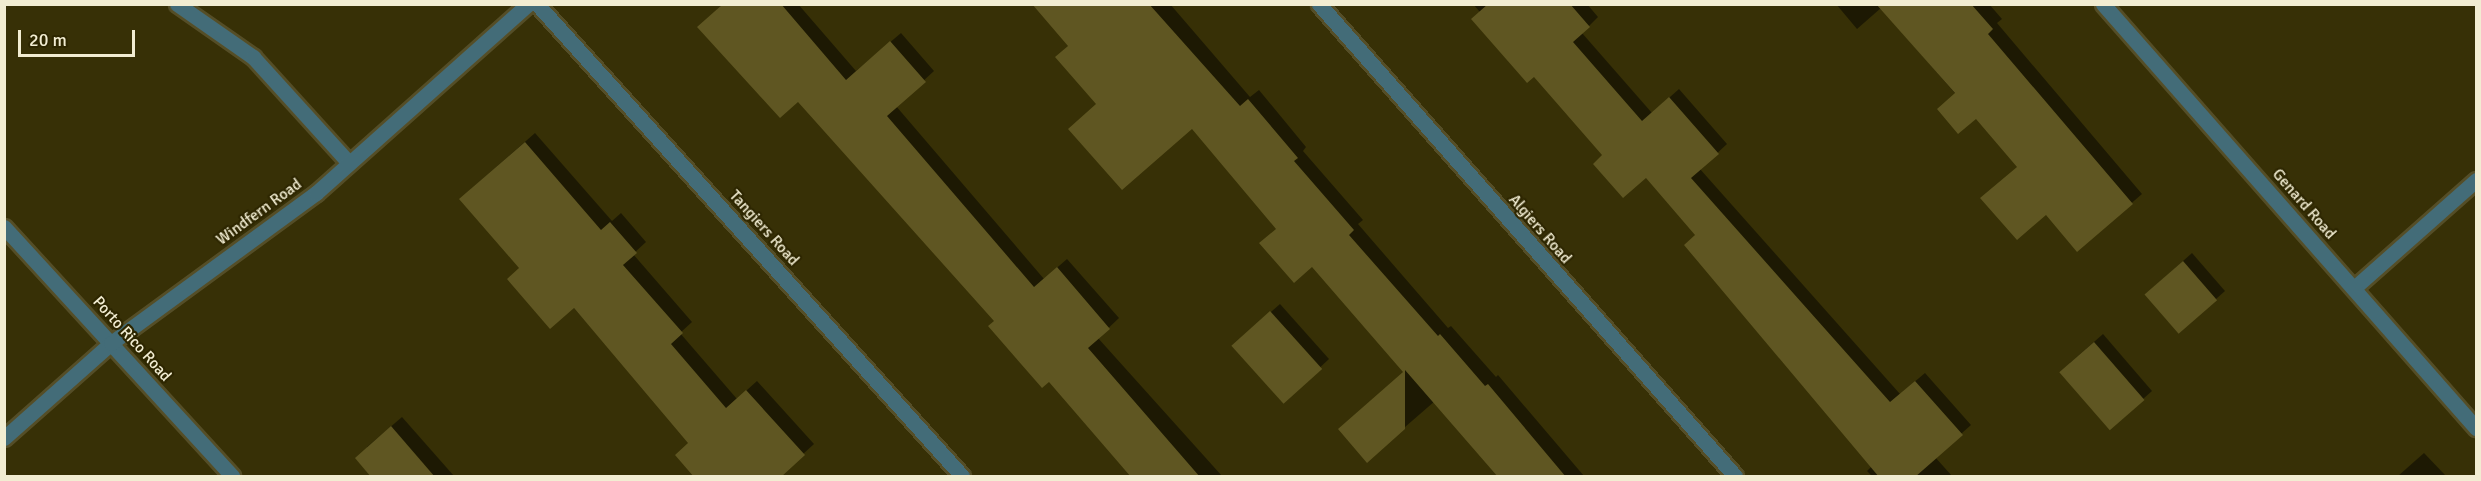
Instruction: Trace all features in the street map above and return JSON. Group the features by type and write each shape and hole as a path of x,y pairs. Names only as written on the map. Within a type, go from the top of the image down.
{"street":[{"path":"177,4 253,57 349,163"},
{"name":"Windfern Road","path":"4,438 111,343 316,193 528,4"},
{"name":"Tangiers Road","path":"537,4 962,477"},
{"name":"Algiers Road","path":"1319,4 1735,477"},
{"name":"Genard Road","path":"2103,4 2476,428"},
{"path":"2354,288 2476,180"},
{"name":"Porto Rico Road","path":"4,227 232,477"}],"building":[{"path":"723,4 781,4 846,80 890,41 926,82 887,116 1034,287 1057,267 1110,329 1088,348 1200,477 1131,477 1049,382 1042,388 988,326 994,321 798,102 780,118 697,27"},
{"path":"1032,4 1149,4 1240,106 1248,99 1298,158 1294,161 1354,230 1349,235 1438,336 1440,334 1485,386 1488,384 1566,477 1498,477 1405,370 1405,429 1367,463 1338,429 1403,372 1312,267 1294,283 1259,243 1276,229 1192,129 1122,190 1068,129 1096,104 1055,57 1068,46"},
{"path":"1488,4 1570,4 1590,27 1573,42 1642,121 1669,97 1719,154 1691,178 1890,402 1915,381 1963,435 1915,477 1879,477 1684,245 1695,235 1646,178 1623,198 1593,164 1602,155 1534,77 1527,83 1471,19"},
{"path":"1876,4 1971,4 1993,29 1988,34 2133,204 2077,252 2046,215 2017,240 1980,198 2017,167 1976,119 1958,134 1937,109 1955,93"},
{"path":"525,142 601,230 610,222 637,253 623,265 683,333 671,344 726,408 746,390 805,455 781,477 694,477 675,455 688,443 574,308 550,329 507,279 519,268 459,199"},
{"path":"2183,261 2217,300 2179,334 2145,294"},
{"path":"1270,311 1322,369 1284,404 1231,346"},
{"path":"2094,342 2145,400 2110,430 2059,372"},
{"path":"391,426 435,477 371,477 355,458"}]}
